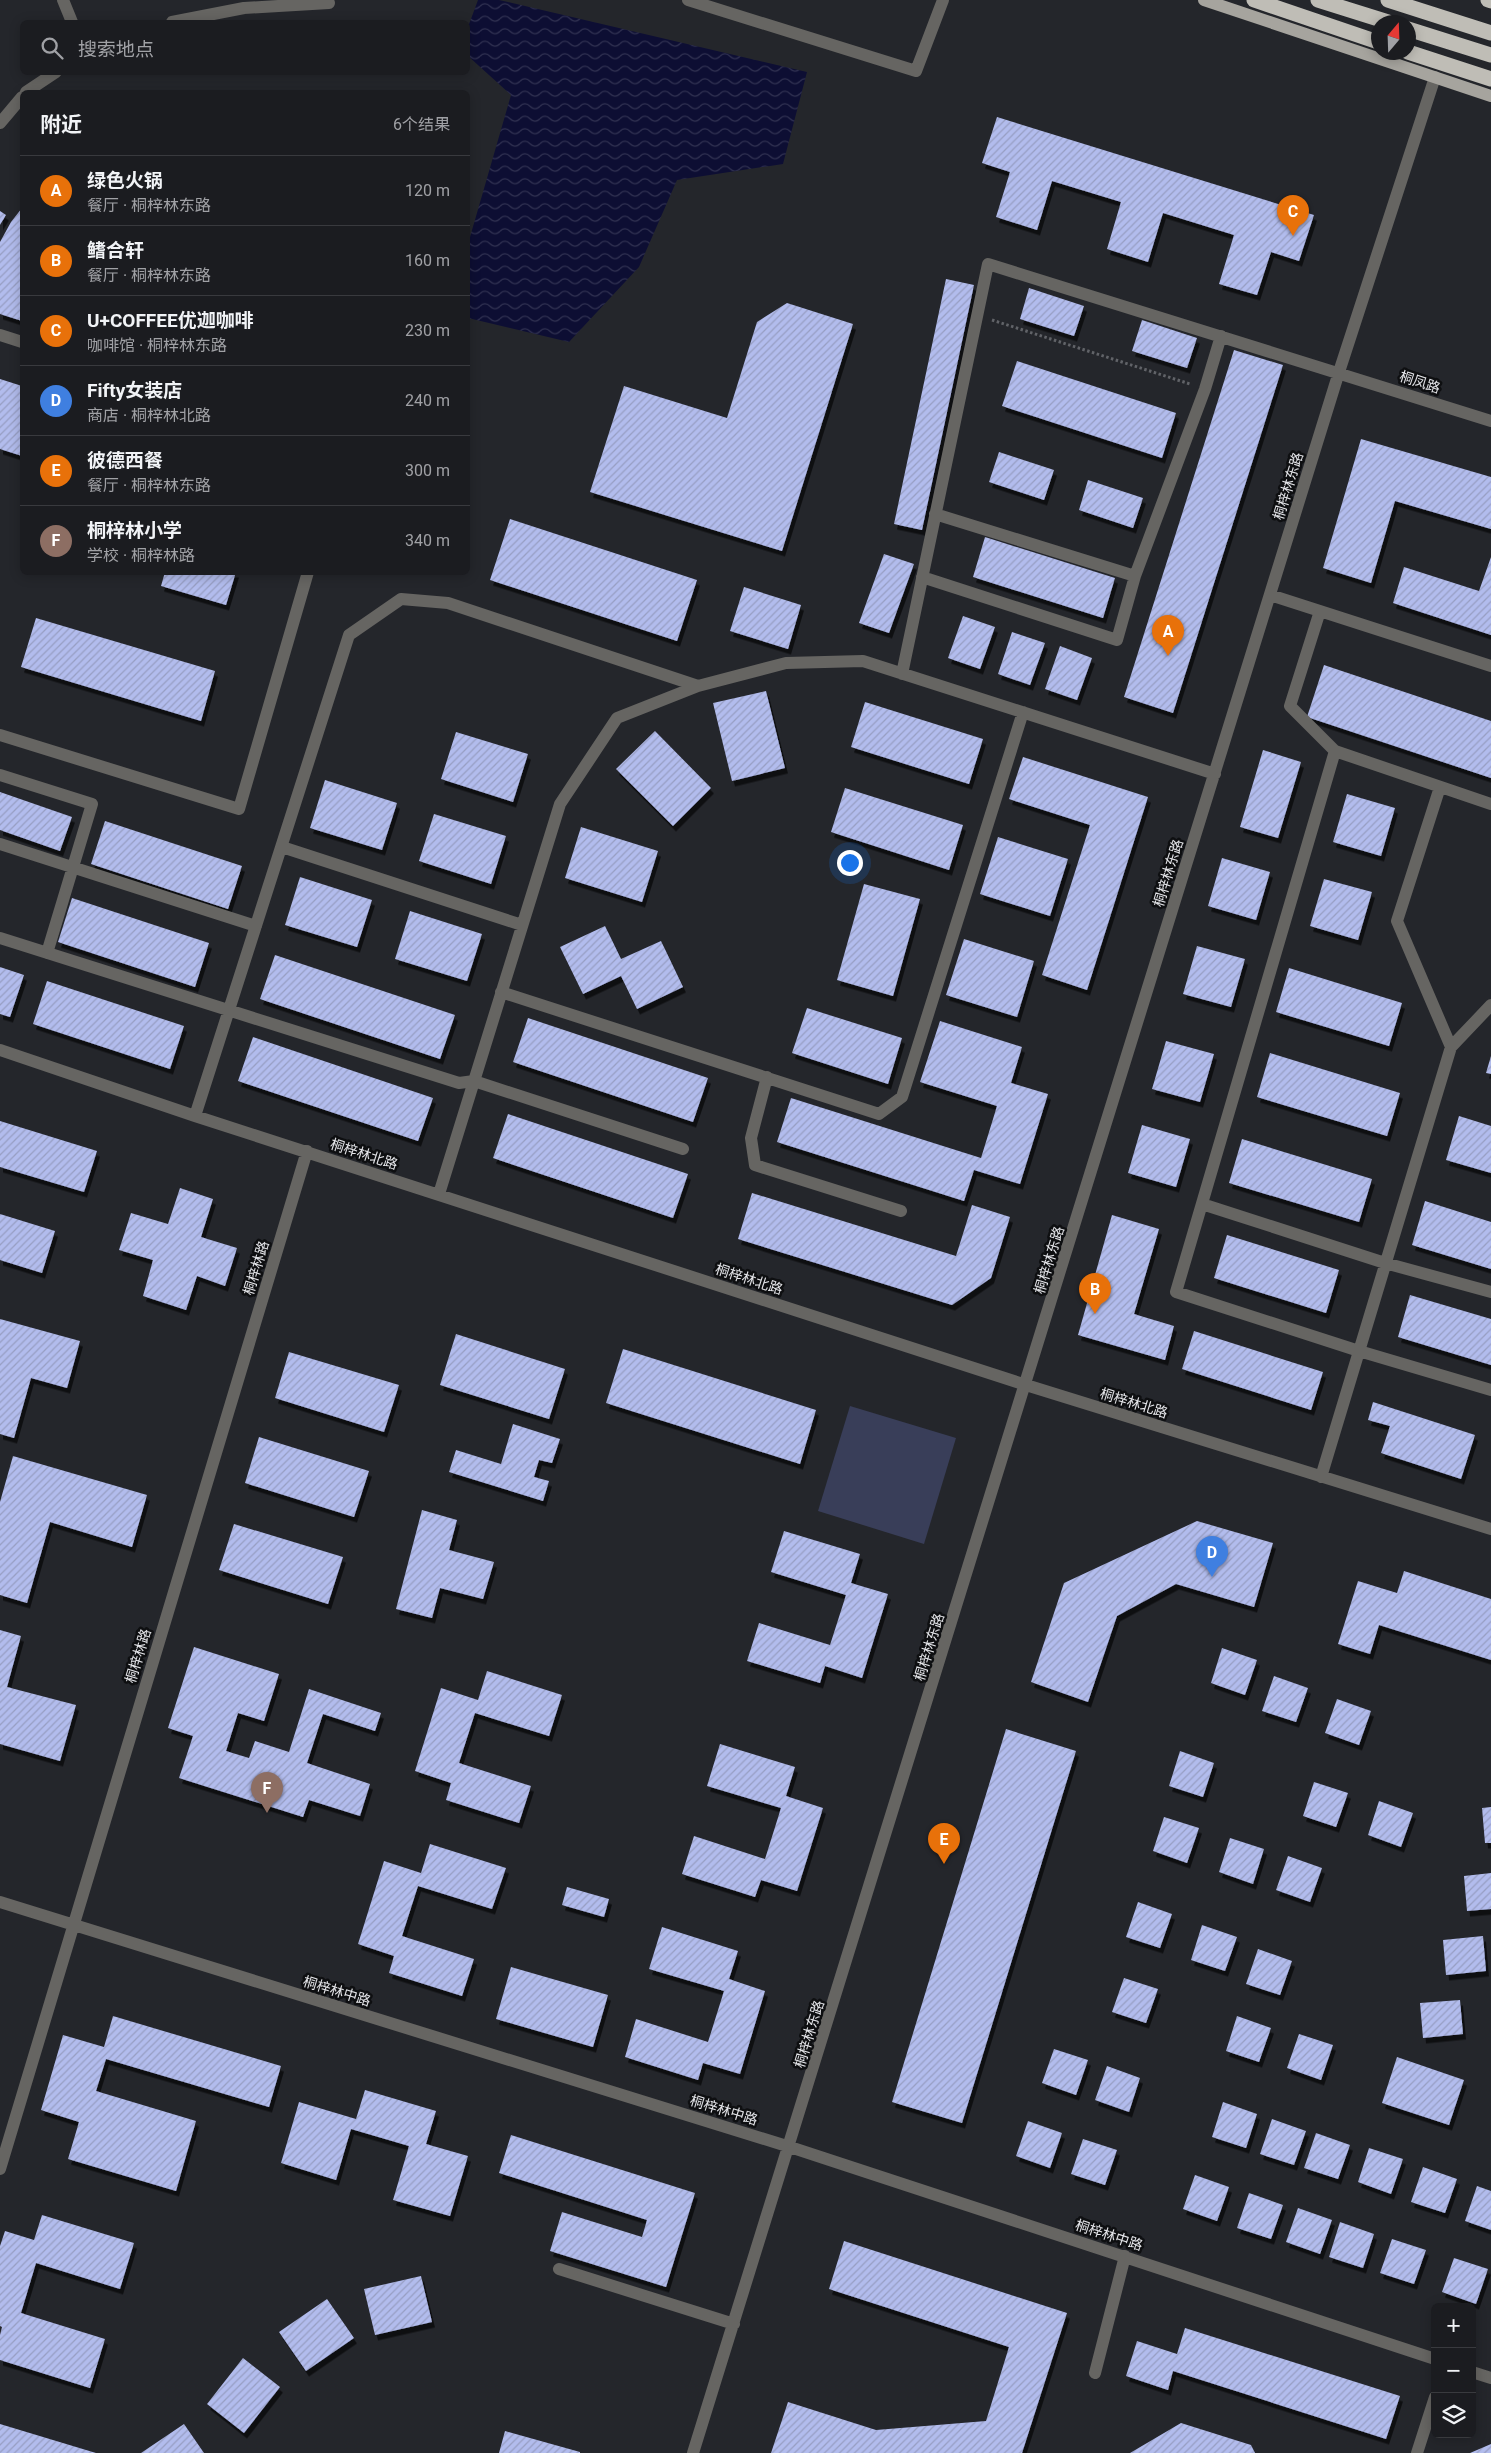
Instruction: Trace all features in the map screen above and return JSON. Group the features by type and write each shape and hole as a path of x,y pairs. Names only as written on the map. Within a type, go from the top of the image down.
{"highway":[{"path":"1254,0 1371,40"},
{"path":"1318,0 1371,17"},
{"path":"1388,0 1491,33"},
{"path":"1416,32 1491,55"},
{"path":"1416,55 1491,79"}],"main road":[{"path":"1204,0 1491,96"}],"street":[{"path":"64,0 71,20"},
{"path":"688,0 916,71 943,0"},
{"path":"182,20 244,8 329,3"},
{"path":"29,90 52,75"},
{"name":"桐梓林东路","path":"693,2453 790,2147 1339,372 1435,77"},
{"path":"0,123 20,99"},
{"name":"桐凤路","path":"977,315 988,264 1491,421"},
{"path":"902,674 977,315"},
{"path":"0,335 20,341"},
{"path":"922,577 1117,640 1135,576 1205,389 1222,336"},
{"path":"935,514 1135,576"},
{"path":"0,735 239,809 307,575"},
{"path":"1270,595 1491,666"},
{"path":"195,1116 349,635 401,599 448,603 698,686"},
{"path":"1320,611 1290,706 1335,751 1491,804"},
{"path":"439,1194 560,804 617,718 698,686 786,663 863,661 1215,774"},
{"path":"501,992 879,1114 902,1097 1022,712"},
{"path":"1335,751 1176,1292 1359,1351 1491,1390"},
{"path":"0,775 92,804 47,953"},
{"path":"1440,787 1397,921 1451,1047"},
{"path":"0,844 256,926"},
{"path":"282,847 522,925"},
{"path":"0,938 228,1012 458,1083 474,1081 683,1148"},
{"path":"1321,1476 1451,1047 1491,1005"},
{"name":"桐梓林北路","path":"0,1050 195,1116 1026,1385 1491,1530"},
{"path":"767,1077 751,1138 755,1165 901,1211"},
{"name":"桐梓林路","path":"0,2169 307,1151"},
{"path":"1202,1204 1385,1263 1491,1292"},
{"name":"桐梓林中路","path":"0,1902 790,2147 1125,2256 1431,2359"},
{"path":"1095,2373 1125,2256"},
{"path":"559,2269 734,2324"},
{"path":"1476,2373 1491,2378"},
{"path":"1416,2453 1431,2408"}],"path":[{"path":"977,315 1205,389"}],"shaded area":[{"path":"850,1406 956,1438 924,1544 818,1511"}],"water":[{"path":"478,0 499,0 807,72 783,164 677,180 639,267 569,342 470,318 470,237 511,95 470,58 470,22"}],"building":[{"path":"997,117 1314,215 1299,261 1271,252 1257,295 1219,284 1234,235 1163,213 1148,262 1107,249 1121,202 1052,181 1037,230 996,217 1010,172 982,163"},
{"path":"0,211 6,215 0,225"},
{"path":"20,211 20,320 0,314 0,242"},
{"path":"946,279 974,285 922,530 894,524"},
{"path":"1029,288 1084,306 1074,336 1020,319"},
{"path":"787,303 853,324 782,551 590,492 624,386 727,418 757,322"},
{"path":"1142,320 1197,338 1187,368 1132,351"},
{"path":"1234,350 1283,365 1173,713 1124,697"},
{"path":"1017,361 1176,413 1162,458 1002,406"},
{"path":"0,379 20,385 20,455 0,449"},
{"path":"1361,439 1491,477 1491,529 1395,501 1371,583 1323,568"},
{"path":"999,452 1054,470 1044,500 989,482"},
{"path":"1088,480 1143,498 1133,528 1079,510"},
{"path":"510,519 697,580 677,641 490,580"},
{"path":"985,537 1115,578 1103,618 973,577"},
{"path":"884,554 914,564 889,633 859,623"},
{"path":"1491,557 1491,635 1393,603 1404,567 1479,591"},
{"path":"164,575 235,575 226,605 161,586"},
{"path":"744,587 801,605 788,649 730,631"},
{"path":"963,616 995,627 980,669 948,658"},
{"path":"36,618 215,671 201,721 21,667"},
{"path":"1012,632 1045,643 1030,685 998,674"},
{"path":"1060,646 1092,658 1077,700 1045,689"},
{"path":"1324,665 1491,721 1491,778 1307,717"},
{"path":"766,691 785,768 732,781 713,703"},
{"path":"865,702 983,739 969,784 851,747"},
{"path":"655,731 711,788 673,826 616,769"},
{"path":"456,732 528,754 513,802 441,779"},
{"path":"1263,750 1301,762 1278,838 1240,827"},
{"path":"1023,757 1148,797 1087,990 1042,975 1090,825 1009,799"},
{"path":"325,780 397,803 382,850 310,828"},
{"path":"845,788 963,825 949,870 831,832"},
{"path":"0,792 72,817 60,851 0,830"},
{"path":"1347,794 1395,808 1381,856 1333,842"},
{"path":"434,814 506,836 491,884 419,861"},
{"path":"105,821 242,866 228,909 91,864"},
{"path":"581,827 658,851 642,902 565,878"},
{"path":"998,837 1068,859 1050,916 980,894"},
{"path":"1222,858 1270,872 1256,920 1208,906"},
{"path":"300,877 372,900 357,947 285,925"},
{"path":"1324,879 1372,892 1358,940 1310,926"},
{"path":"864,884 920,899 893,996 837,980"},
{"path":"72,898 209,943 195,987 58,942"},
{"path":"410,911 482,934 467,981 395,959"},
{"path":"605,926 621,959 661,941 683,987 637,1009 621,976 583,994 560,947"},
{"path":"964,939 1034,961 1017,1017 946,995"},
{"path":"1197,946 1245,959 1231,1007 1183,994"},
{"path":"275,955 455,1015 440,1059 260,999"},
{"path":"0,967 24,975 10,1017 0,1014"},
{"path":"1289,968 1402,1003 1389,1046 1276,1012"},
{"path":"47,981 184,1026 170,1069 33,1024"},
{"path":"807,1008 902,1038 888,1084 792,1053"},
{"path":"528,1018 708,1078 693,1122 513,1062"},
{"path":"940,1021 1022,1047 1011,1083 1048,1094 1020,1184 974,1170 964,1201 777,1142 791,1098 981,1158 997,1106 920,1082"},
{"path":"253,1037 433,1098 418,1141 238,1081"},
{"path":"1166,1041 1214,1054 1200,1102 1152,1089"},
{"path":"1270,1053 1400,1093 1387,1136 1257,1097"},
{"path":"1491,1056 1491,1074 1486,1073"},
{"path":"508,1114 688,1174 673,1218 493,1158"},
{"path":"1459,1116 1491,1126 1491,1173 1446,1160"},
{"path":"0,1121 97,1151 84,1192 0,1167"},
{"path":"1142,1125 1190,1139 1176,1187 1128,1173"},
{"path":"1242,1139 1372,1179 1359,1222 1229,1183"},
{"path":"180,1188 213,1199 201,1237 237,1248 225,1286 197,1276 186,1310 143,1296 153,1260 119,1250 131,1213 168,1224"},
{"path":"752,1193 956,1256 972,1205 1010,1217 991,1278 952,1305 738,1239"},
{"path":"1425,1201 1491,1222 1491,1269 1412,1245"},
{"path":"0,1214 55,1231 42,1273 0,1260"},
{"path":"1112,1215 1159,1229 1134,1314 1174,1326 1165,1360 1078,1335"},
{"path":"1227,1235 1339,1270 1326,1313 1214,1278"},
{"path":"1410,1295 1491,1319 1491,1365 1398,1337"},
{"path":"0,1319 80,1341 67,1388 31,1378 14,1438 0,1434"},
{"path":"1194,1331 1323,1372 1311,1410 1182,1369"},
{"path":"456,1334 565,1369 549,1419 440,1385"},
{"path":"623,1349 816,1410 800,1464 606,1403"},
{"path":"289,1352 399,1385 384,1432 275,1398"},
{"path":"1373,1402 1475,1435 1461,1479 1381,1453 1390,1426 1368,1420"},
{"path":"513,1424 560,1439 552,1463 539,1460 534,1477 549,1481 543,1501 449,1472 456,1450 501,1464"},
{"path":"259,1437 369,1471 354,1517 245,1483"},
{"path":"13,1456 147,1495 132,1547 50,1522 27,1603 0,1595 0,1502"},
{"path":"422,1510 457,1520 449,1550 494,1562 483,1599 440,1588 432,1618 396,1609"},
{"path":"1197,1521 1273,1543 1254,1607 1176,1584 1117,1616 1088,1702 1031,1682 1064,1583"},
{"path":"234,1524 343,1557 328,1604 219,1570"},
{"path":"784,1531 860,1554 851,1583 888,1594 862,1678 825,1666 820,1683 747,1661 759,1623 830,1645 846,1595 771,1572"},
{"path":"1404,1571 1491,1599 1491,1660 1379,1625 1370,1654 1338,1644 1358,1581 1397,1593"},
{"path":"0,1630 21,1636 7,1687 76,1705 60,1761 0,1744"},
{"path":"194,1647 279,1674 264,1721 238,1713 226,1751 249,1758 255,1741 289,1752 309,1689 381,1713 375,1731 323,1714 307,1763 370,1784 360,1816 309,1800 303,1817 179,1778 193,1736 168,1728"},
{"path":"1222,1648 1257,1660 1245,1695 1211,1683"},
{"path":"487,1671 562,1695 549,1736 475,1713 459,1763 531,1786 519,1823 446,1800 451,1783 415,1771 441,1688 478,1700"},
{"path":"1274,1676 1308,1688 1296,1722 1262,1711"},
{"path":"1337,1699 1371,1711 1359,1745 1325,1733"},
{"path":"1006,1729 1076,1751 962,2123 892,2102"},
{"path":"720,1744 795,1767 786,1796 823,1808 797,1891 761,1880 755,1897 682,1874 694,1836 765,1859 781,1808 707,1786"},
{"path":"1180,1751 1214,1763 1203,1797 1169,1786"},
{"path":"1314,1782 1348,1793 1336,1827 1303,1816"},
{"path":"1379,1801 1413,1813 1401,1847 1368,1835"},
{"path":"1491,1807 1491,1843 1485,1843 1482,1808"},
{"path":"1164,1817 1199,1828 1187,1863 1153,1851"},
{"path":"1230,1838 1264,1849 1253,1884 1219,1872"},
{"path":"430,1844 506,1868 492,1909 418,1886 402,1936 474,1959 462,1996 389,1973 394,1956 358,1944 384,1861 421,1873"},
{"path":"1288,1856 1322,1868 1310,1902 1276,1890"},
{"path":"1491,1873 1491,1909 1467,1911 1464,1876"},
{"path":"567,1887 609,1899 604,1917 562,1905"},
{"path":"1138,1902 1172,1914 1160,1948 1126,1937"},
{"path":"1202,1925 1237,1937 1225,1971 1191,1960"},
{"path":"662,1927 738,1951 729,1979 765,1991 740,2074 703,2063 698,2080 625,2057 636,2019 708,2042 724,1991 649,1969"},
{"path":"1483,1936 1486,1971 1446,1975 1443,1940"},
{"path":"1258,1949 1292,1961 1280,1995 1246,1984"},
{"path":"511,1967 608,1995 593,2047 496,2019"},
{"path":"1124,1978 1158,1989 1146,2023 1112,2012"},
{"path":"1460,2000 1463,2034 1423,2038 1420,2003"},
{"path":"113,2016 281,2066 269,2107 106,2059 96,2091 196,2121 176,2191 68,2159 79,2122 41,2110 63,2035 104,2047"},
{"path":"1237,2016 1271,2028 1259,2062 1226,2051"},
{"path":"1299,2034 1333,2045 1321,2080 1287,2068"},
{"path":"1054,2049 1088,2060 1076,2095 1042,2083"},
{"path":"1397,2057 1464,2080 1449,2125 1382,2103"},
{"path":"1107,2066 1140,2078 1129,2112 1095,2100"},
{"path":"365,2090 436,2111 426,2144 468,2156 450,2216 393,2200 409,2146 351,2129 336,2180 281,2163 299,2102 356,2119"},
{"path":"1223,2102 1257,2114 1246,2148 1212,2137"},
{"path":"1272,2119 1306,2131 1294,2165 1260,2154"},
{"path":"1028,2121 1062,2133 1050,2168 1016,2156"},
{"path":"1316,2133 1350,2145 1338,2179 1304,2168"},
{"path":"511,2135 695,2193 666,2287 550,2251 562,2212 642,2237 647,2220 499,2173"},
{"path":"1083,2139 1117,2150 1105,2185 1071,2174"},
{"path":"1369,2148 1403,2159 1391,2194 1358,2182"},
{"path":"1423,2167 1457,2179 1445,2213 1411,2202"},
{"path":"1195,2175 1229,2187 1217,2221 1183,2209"},
{"path":"1477,2186 1491,2191 1491,2230 1465,2221"},
{"path":"1249,2193 1283,2205 1271,2239 1237,2228"},
{"path":"1298,2208 1332,2220 1320,2254 1286,2242"},
{"path":"42,2215 134,2243 120,2289 36,2263 21,2313 105,2339 90,2388 0,2360 0,2335 2,2327 0,2326 0,2246 5,2231 34,2240"},
{"path":"1340,2222 1374,2234 1363,2268 1329,2257"},
{"path":"1392,2239 1426,2250 1414,2284 1380,2273"},
{"path":"844,2241 1067,2313 1022,2453 771,2453 788,2402 876,2430 986,2421 1009,2347 829,2289"},
{"path":"1454,2258 1488,2269 1476,2304 1442,2292"},
{"path":"421,2276 432,2322 375,2335 364,2289"},
{"path":"327,2299 354,2338 306,2371 279,2332"},
{"path":"1185,2328 1400,2396 1386,2439 1173,2371 1168,2390 1126,2376 1137,2341 1177,2354"},
{"path":"243,2358 280,2387 244,2433 207,2404"},
{"path":"1181,2423 1251,2445 1255,2453 1130,2453"},
{"path":"0,2424 96,2453 0,2453"},
{"path":"184,2424 204,2453 141,2453"},
{"path":"505,2431 580,2452 580,2453 499,2453"},
{"path":"1491,2444 1491,2453 1470,2453"}],"place":[{"name":"U+COFFEE优迦咖啡","path":"1293,236"},
{"name":"绿色火锅","path":"1168,656"},
{"name":"鳍合轩","path":"1095,1314"},
{"name":"Fifty女装店","path":"1212,1577"},
{"name":"桐梓林小学","path":"267,1813"},
{"name":"彼德西餐","path":"944,1864"}]}
